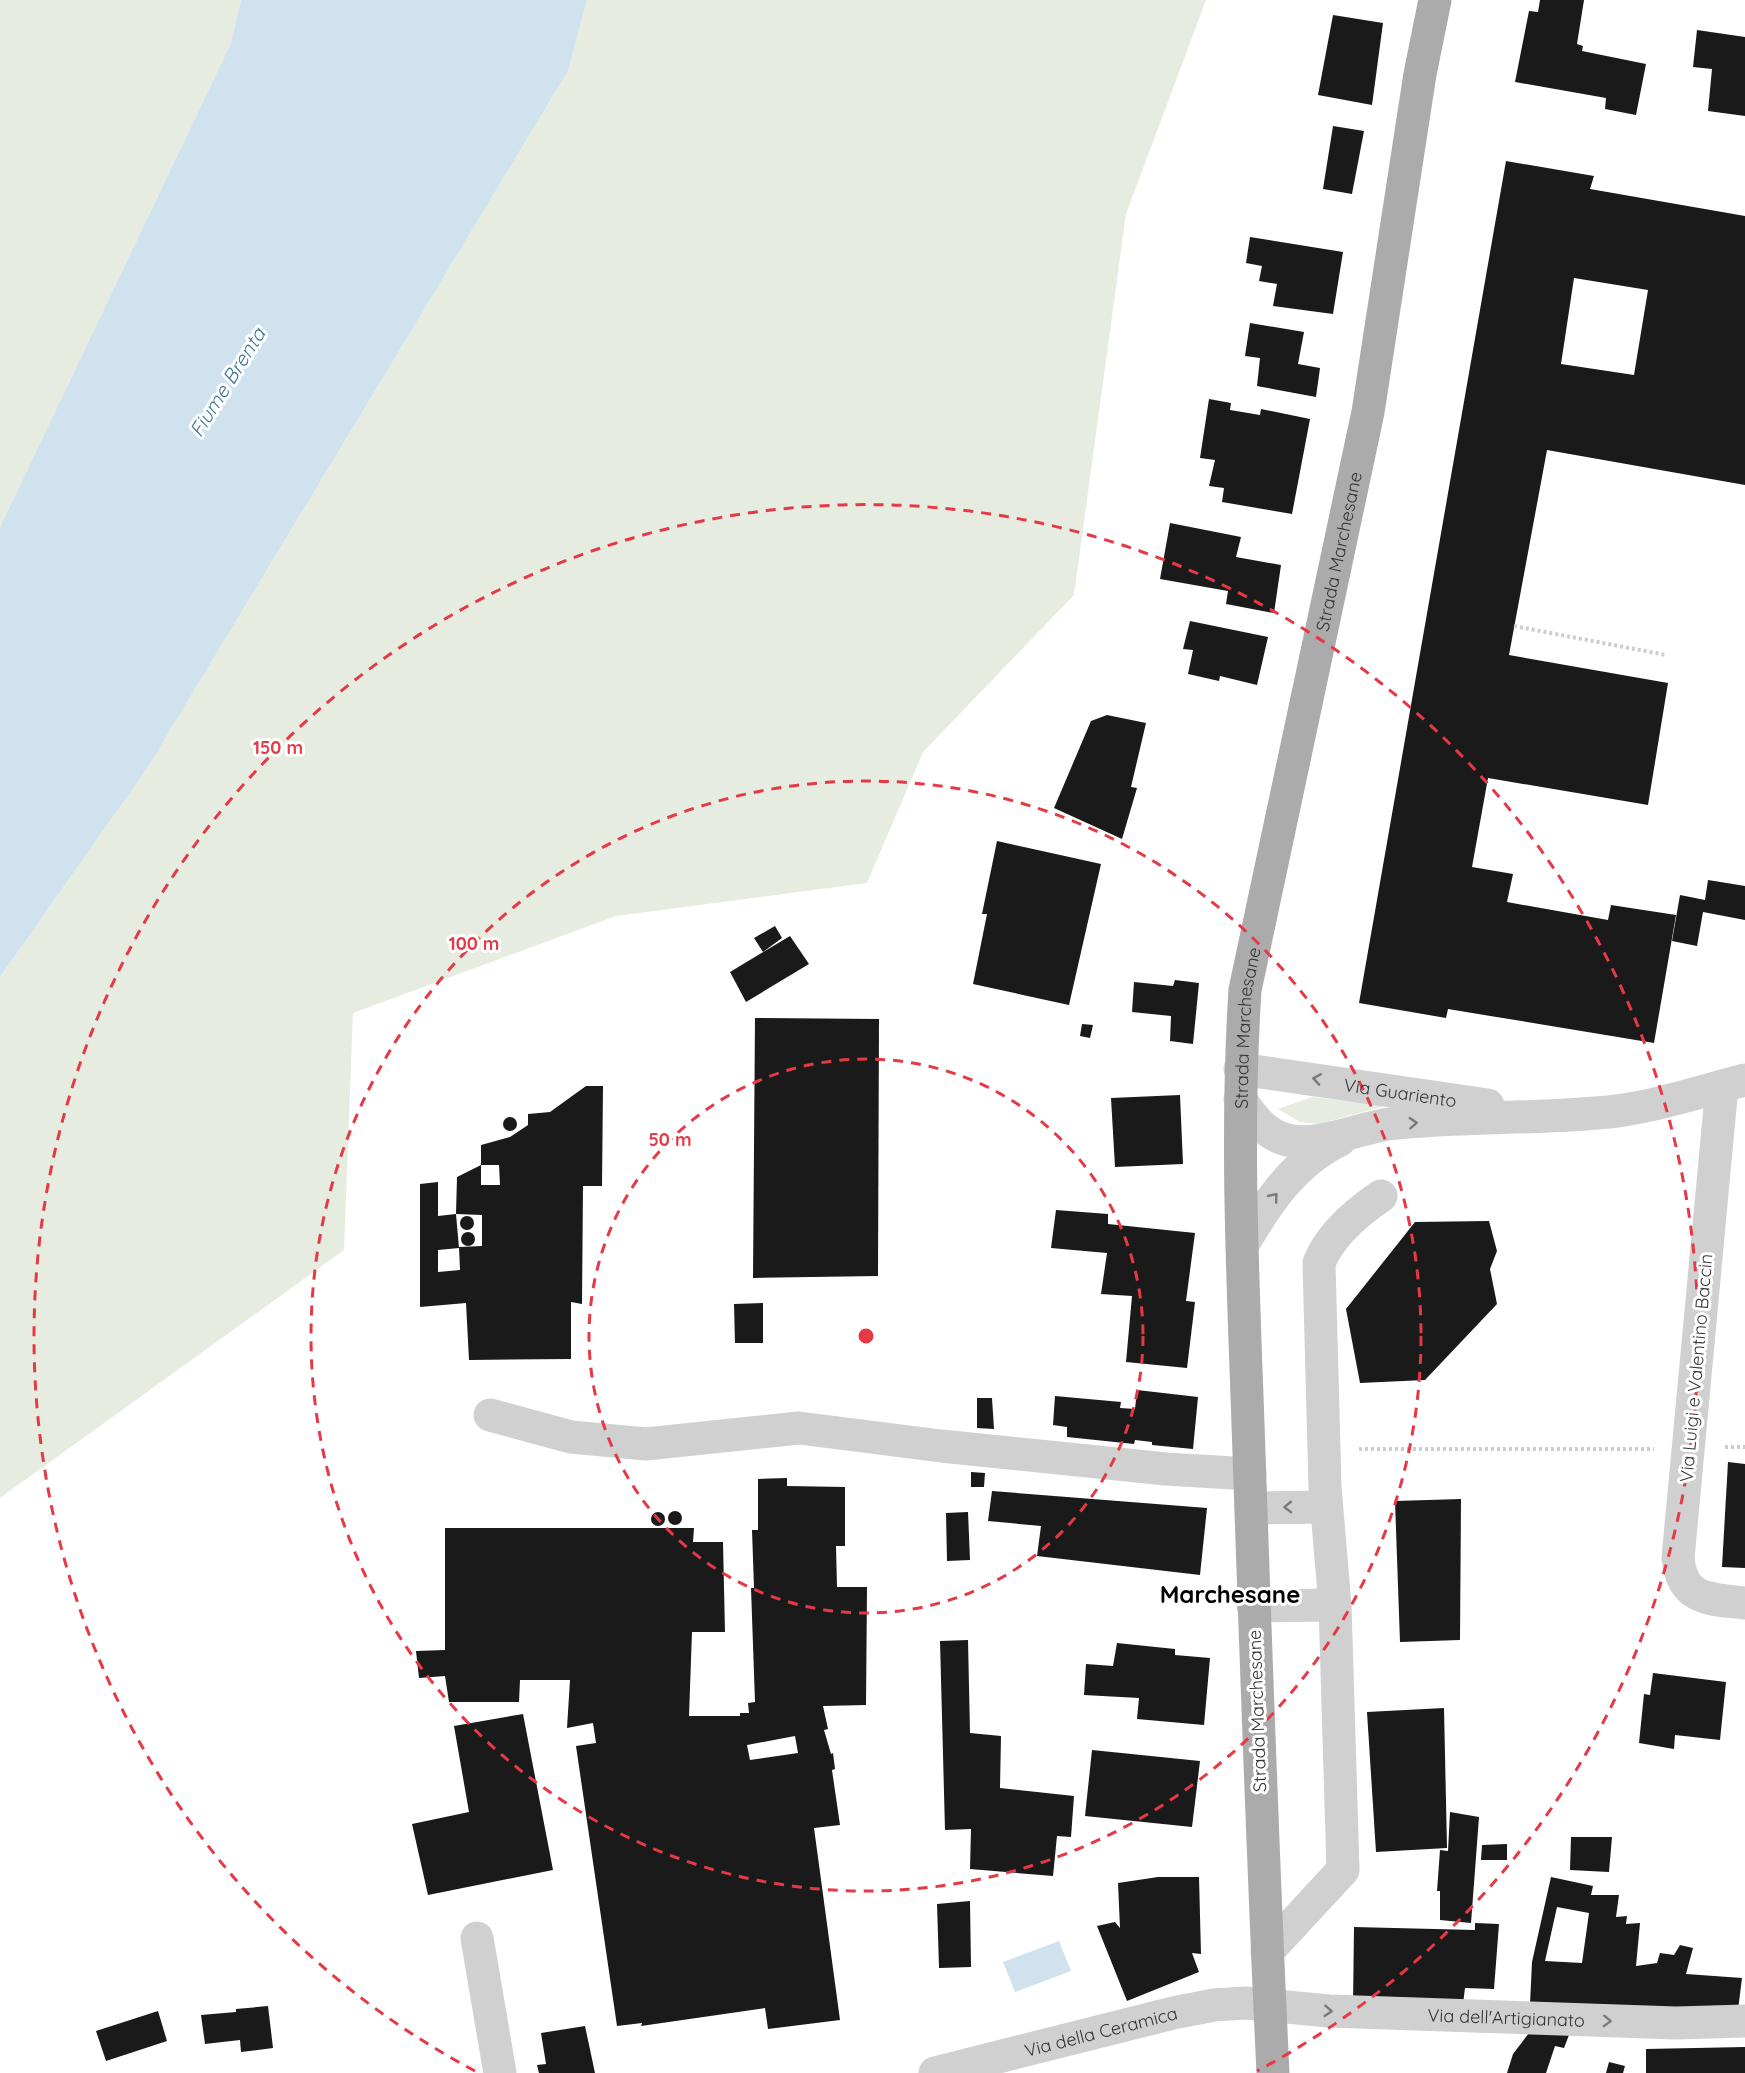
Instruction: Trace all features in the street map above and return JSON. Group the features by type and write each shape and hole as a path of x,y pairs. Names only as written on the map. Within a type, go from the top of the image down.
{"main road":[{"name":"Strada Marchesane","path":"1273,2073 1253,1606 1242,1246 1240,1084 1245,990 1368,411 1420,74 1435,0"}],"street":[{"name":"Via Guariento","path":"1562,1115 1240,1084 1252,1117 1269,1132 1288,1141 1314,1140 1389,1124 1562,1115 1617,1111 1666,1102 1733,1083"},
{"name":"Via Luigi e Valentino Baccin","path":"1733,1083 1678,1558 1684,1582 1693,1592 1707,1598 1745,1603"},
{"name":"Via Guariento","path":"1242,1246 1262,1211 1294,1172 1325,1147 1355,1132"},
{"path":"1267,1952 1343,1870 1335,1605 1326,1507 1319,1263 1324,1250 1355,1214 1381,1196"},
{"path":"490,1415 571,1437 646,1444 799,1428 941,1446 1166,1469 1250,1474"},
{"path":"1251,1508 1326,1507"},
{"path":"1253,1606 1335,1605"},
{"path":"477,1938 500,2073"},
{"name":"Via della Ceramica","path":"935,2073 1173,2013 1214,2005 1246,2003 1270,2005"},
{"name":"Via dell'Artigianato","path":"1270,2005 1329,2011 1654,2022 1745,2021"}],"path":[{"path":"1515,626 1666,655"},
{"path":"1348,1449 1662,1449"}],"shaded area":[{"path":"0,0 241,0 231,43 0,527"},
{"path":"587,0 1206,0 1126,214 1074,595 923,752 867,883 616,916 353,1013 344,1250 0,1498 0,977 148,767 568,71"},
{"path":"1312,1097 1385,1106 1319,1124 1300,1122 1278,1109"}],"water":[{"name":"Fiume Brenta","path":"241,0 587,0 568,71 148,767 0,977 0,527 231,43"},
{"path":"1059,1941 1071,1971 1015,1992 1003,1962"}],"building":[{"path":"1540,0 1584,0 1577,44 1583,46 1582,51 1646,64 1636,115 1605,109 1606,98 1515,82 1529,11 1538,12"},
{"path":"1333,15 1383,23 1372,105 1318,95"},
{"path":"1697,30 1745,37 1745,116 1708,111 1712,69 1693,67"},
{"path":"1333,126 1364,131 1352,194 1323,189"},
{"path":"1506,161 1594,176 1590,189 1745,216 1745,485 1547,450 1509,655 1668,683 1648,805 1488,778 1472,867 1513,874 1507,902 1608,920 1611,905 1676,915 1654,1043 1448,1009 1446,1018 1359,1003","holes":["1574,278 1648,290 1634,375 1561,364"]},
{"path":"1250,237 1343,252 1333,314 1273,306 1277,284 1259,281 1262,266 1246,263"},
{"path":"1250,323 1304,332 1298,364 1320,368 1316,397 1257,386 1260,358 1245,356"},
{"path":"1209,399 1231,403 1230,410 1260,415 1261,409 1310,419 1292,514 1222,502 1224,488 1209,486 1215,460 1200,458"},
{"path":"1170,523 1241,537 1236,557 1281,565 1274,613 1226,604 1228,591 1160,579"},
{"path":"1190,621 1268,637 1257,685 1220,676 1219,681 1188,674 1193,650 1183,649"},
{"path":"1107,715 1146,723 1131,787 1137,788 1122,839 1054,808 1091,721"},
{"path":"997,841 1101,864 1069,1005 973,984 987,914 982,914"},
{"path":"1708,880 1745,886 1745,920 1703,912 1697,946 1672,941 1680,895 1705,900"},
{"path":"775,926 782,938 763,952 754,938"},
{"path":"790,936 809,964 746,1002 730,972"},
{"path":"1175,980 1199,983 1193,1044 1170,1041 1171,1016 1132,1012 1134,982 1173,986"},
{"path":"755,1018 879,1019 878,1276 753,1278"},
{"path":"1082,1024 1093,1025 1090,1038 1080,1036"},
{"path":"586,1086 603,1086 602,1186 583,1186 582,1304 571,1302 571,1359 469,1360 466,1303 420,1307 420,1184 438,1182 438,1216 456,1214 457,1177 481,1165 481,1145 510,1137 528,1125 528,1114 550,1112","holes":["481,1165 499,1165 500,1185 481,1185","456,1214 482,1215 482,1246 459,1247 460,1270 438,1272 438,1250 459,1248"]},
{"path":"1180,1095 1183,1164 1115,1167 1111,1098"},
{"path":"507,1117 513,1117 517,1124 513,1131 507,1131 503,1127 503,1121"},
{"path":"1056,1210 1108,1214 1108,1224 1195,1233 1186,1301 1195,1302 1187,1368 1126,1362 1132,1296 1101,1294 1107,1253 1051,1248"},
{"path":"464,1216 470,1216 474,1223 470,1230 464,1230 460,1226 460,1220"},
{"path":"1489,1221 1497,1251 1490,1269 1497,1304 1425,1380 1360,1383 1346,1309 1415,1222"},
{"path":"465,1232 471,1232 475,1239 471,1246 465,1246 461,1242 461,1236"},
{"path":"763,1303 763,1343 735,1343 734,1304"},
{"path":"1137,1390 1198,1397 1193,1449 1152,1445 1152,1442 1135,1440 1134,1444 1067,1437 1067,1427 1053,1425 1055,1396 1121,1402 1120,1408 1135,1409"},
{"path":"977,1398 992,1398 994,1429 977,1428"},
{"path":"1728,1462 1745,1464 1745,1568 1722,1567"},
{"path":"971,1472 985,1473 984,1487 971,1487"},
{"path":"787,1478 787,1486 845,1487 845,1546 836,1546 837,1587 867,1587 866,1705 823,1706 828,1729 824,1730 831,1754 833,1753 835,1769 832,1770 840,1825 814,1828 840,2020 768,2029 765,2008 641,2026 642,2023 617,2026 576,1746 596,1743 593,1723 567,1728 570,1680 520,1680 519,1702 449,1702 445,1676 419,1678 416,1651 445,1650 445,1528 694,1528 693,1542 723,1542 725,1632 692,1632 689,1716 740,1716 740,1713 749,1713 748,1703 755,1702 751,1588 754,1588 752,1530 758,1530 758,1479","holes":["795,1736 798,1753 750,1760 747,1745"]},
{"path":"992,1491 1207,1508 1200,1575 1037,1556 1041,1526 988,1521"},
{"path":"1461,1499 1460,1640 1400,1642 1395,1501"},
{"path":"672,1511 678,1511 682,1518 678,1525 672,1525 668,1521 668,1515"},
{"path":"655,1512 661,1512 665,1519 661,1526 655,1526 651,1522 651,1516"},
{"path":"968,1512 970,1560 947,1561 946,1513"},
{"path":"968,1640 970,1733 1001,1736 1000,1788 1074,1796 1071,1837 1057,1836 1053,1876 970,1869 971,1829 945,1830 940,1641"},
{"path":"1117,1643 1175,1649 1175,1655 1210,1658 1204,1725 1137,1719 1139,1698 1084,1695 1086,1664 1113,1666"},
{"path":"1653,1673 1726,1682 1720,1740 1675,1735 1674,1749 1639,1743 1644,1694 1650,1695"},
{"path":"1444,1708 1447,1848 1376,1852 1367,1712"},
{"path":"523,1714 553,1870 428,1895 412,1824 469,1812 454,1726"},
{"path":"1092,1750 1200,1761 1192,1827 1085,1816"},
{"path":"1450,1812 1479,1817 1471,1923 1440,1920 1440,1891 1437,1891 1440,1850 1448,1851"},
{"path":"1571,1837 1612,1837 1609,1872 1570,1870"},
{"path":"1507,1844 1507,1860 1481,1860 1482,1845"},
{"path":"1158,1877 1199,1877 1201,1954 1192,1953 1199,1972 1127,2001 1097,1926 1115,1922 1120,1928 1118,1883"},
{"path":"1551,1877 1593,1886 1591,1895 1619,1895 1616,1917 1627,1916 1626,1924 1640,1923 1636,1966 1657,1963 1660,1953 1674,1955 1680,1945 1693,1948 1686,1974 1742,1978 1737,2018 1530,2004 1532,1962","holes":["1557,1907 1589,1913 1582,1963 1545,1961"]},
{"path":"970,1901 971,1967 939,1968 937,1904"},
{"path":"1475,1923 1499,1924 1494,1989 1465,1988 1463,2004 1353,2005 1354,1927 1475,1930"},
{"path":"268,2006 273,2048 241,2052 240,2040 205,2044 201,2015"},
{"path":"158,2011 167,2041 106,2061 96,2031"},
{"path":"585,2026 595,2073 539,2073 537,2065 546,2064 541,2033"},
{"path":"1529,2033 1569,2035 1564,2048 1555,2046 1546,2073 1507,2073 1513,2054"},
{"path":"1745,2047 1745,2073 1646,2073 1646,2049"},
{"path":"1609,2062 1625,2066 1623,2073 1606,2073"}],"district":[{"name":"Marchesane","path":"1230,1594"}]}
